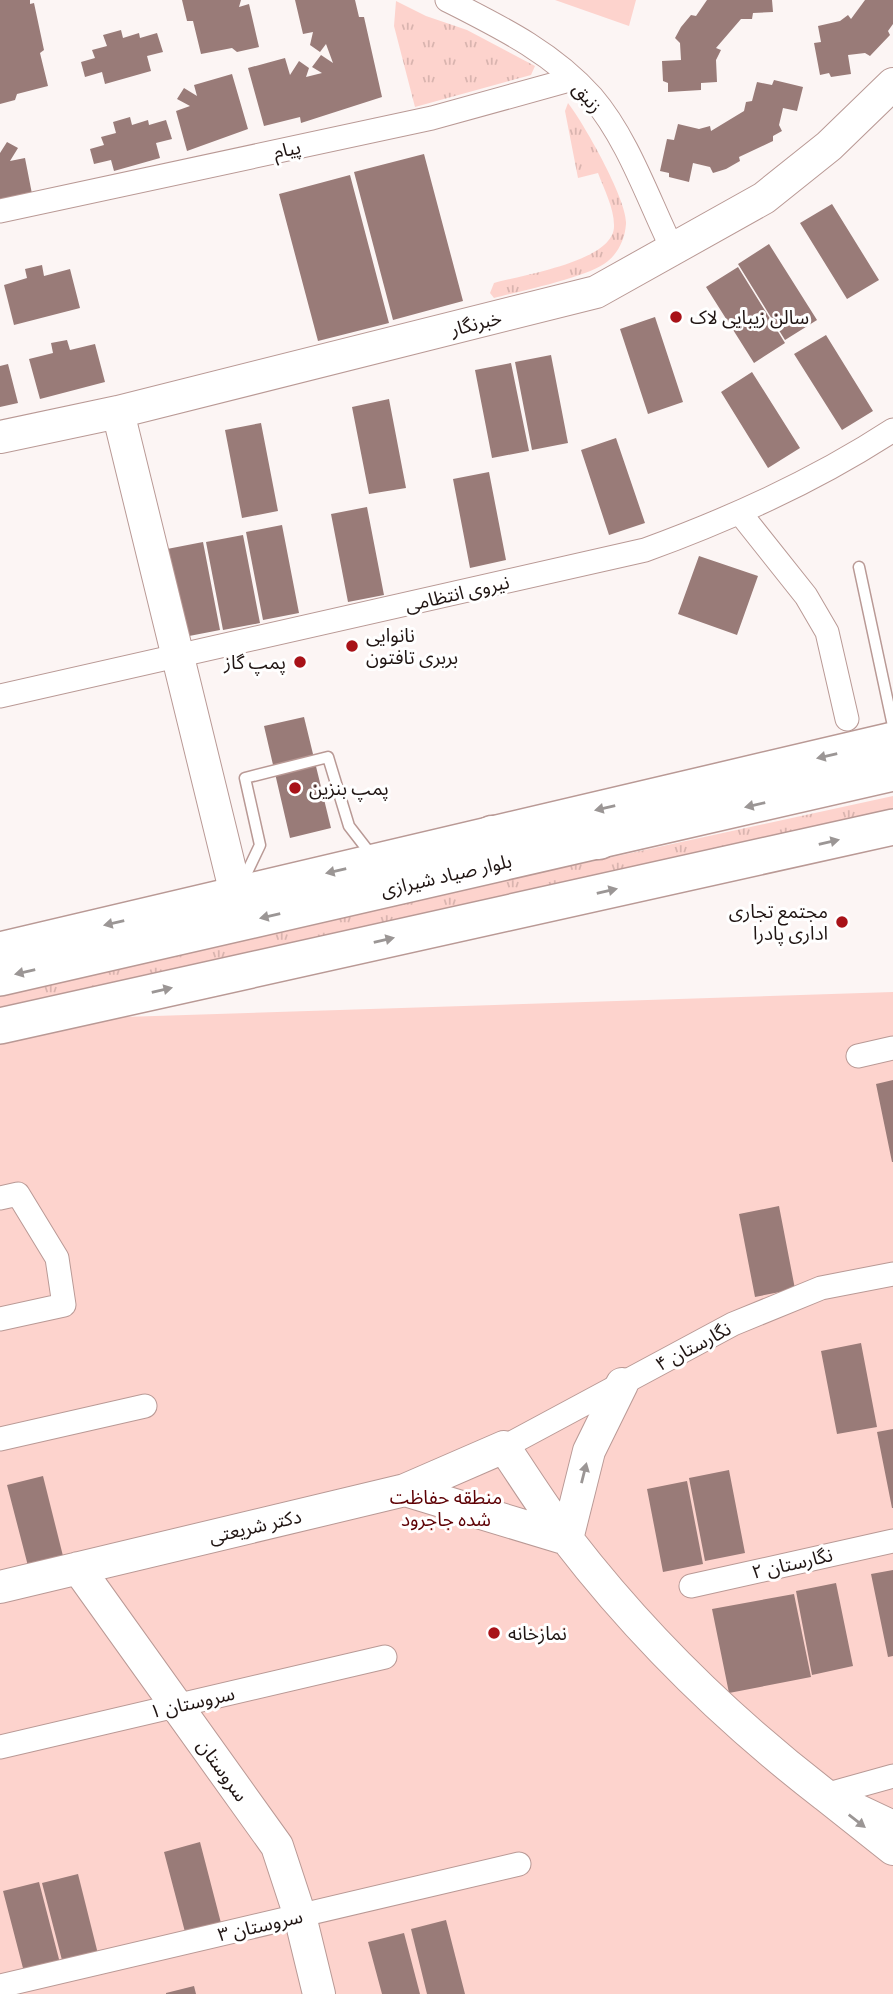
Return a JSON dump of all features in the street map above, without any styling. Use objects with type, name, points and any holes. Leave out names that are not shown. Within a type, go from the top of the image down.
[{"type":"highway","points":[[492,835],[599,840]]},
{"type":"main road","points":[[0,950],[893,740]]},
{"type":"main road","name":"بلوار صیاد شیرازی","points":[[0,978],[893,773]]},
{"type":"main road","points":[[0,1026],[893,827]]},
{"type":"street","name":"زنبق","points":[[447,0],[509,30],[556,63],[593,99],[622,145],[672,248]]},
{"type":"street","name":"پیام","points":[[0,211],[432,118],[573,79]]},
{"type":"street","name":"خبرنگار","points":[[0,437],[118,412],[596,292],[764,198],[829,146],[893,84]]},
{"type":"street","points":[[118,412],[236,894]]},
{"type":"street","name":"نیروی انتظامی","points":[[0,696],[645,550],[740,513],[841,463],[893,430]]},
{"type":"street","points":[[740,513],[807,596],[827,632],[847,719]]},
{"type":"street","points":[[858,1056],[893,1048]]},
{"type":"street","points":[[0,1198],[18,1194],[57,1258],[64,1306],[0,1319]]},
{"type":"street","name":"نگارستان ۴","points":[[504,1447],[733,1324],[808,1293],[893,1274]]},
{"type":"street","points":[[567,1539],[589,1451],[622,1384]]},
{"type":"street","points":[[0,1439],[145,1406]]},
{"type":"street","points":[[504,1447],[567,1539],[669,1658],[774,1756],[893,1849]]},
{"type":"street","name":"دکتر شریعتی","points":[[0,1587],[405,1490],[504,1447]]},
{"type":"street","points":[[405,1490],[567,1539]]},
{"type":"street","name":"نگارستان ۲","points":[[691,1586],[893,1541]]},
{"type":"street","name":"سروستان","points":[[78,1568],[277,1846],[300,1916],[319,1994]]},
{"type":"street","name":"سروستان ۱","points":[[0,1747],[385,1657]]},
{"type":"street","points":[[825,1795],[893,1776]]},
{"type":"street","points":[[825,1795],[893,1827]]},
{"type":"street","name":"سروستان ۳","points":[[0,1986],[519,1864]]},
{"type":"lane","points":[[859,567],[893,726]]},
{"type":"lane","points":[[236,894],[260,845],[245,778],[328,757],[349,826],[377,862]]},
{"type":"green space","points":[[555,0],[636,0],[629,26]]},
{"type":"green space","points":[[396,1],[426,16],[467,30],[535,66],[531,75],[415,107],[394,26]]},
{"type":"green space","points":[[568,103],[584,127],[620,198],[626,224],[623,239],[608,261],[586,273],[494,298],[490,293],[494,283],[545,271],[584,257],[611,238],[614,225],[612,212],[598,173],[578,178],[565,111]]},
{"type":"green space","points":[[893,796],[893,813],[0,1009],[0,990]]},
{"type":"green space","name":"منطقه حفاظت شده جاجرود","points":[[893,992],[893,1994],[0,1994],[0,1021]]},
{"type":"building","points":[[0,0],[30,0],[30,4],[34,3],[44,50],[40,53],[48,86],[17,94],[15,100],[0,104]]},
{"type":"building","points":[[182,0],[241,0],[239,7],[249,4],[259,47],[237,52],[232,48],[201,54],[193,21],[187,21]]},
{"type":"building","points":[[295,0],[355,0],[359,17],[364,17],[382,97],[301,123],[300,117],[264,126],[248,68],[285,58],[290,75],[299,61],[309,68],[306,77],[322,73],[312,67],[321,55],[333,63],[326,44],[320,52],[310,45],[313,32],[303,34]]},
{"type":"building","points":[[707,0],[772,0],[773,12],[753,13],[752,19],[741,19],[716,48],[721,50],[716,60],[717,82],[701,83],[701,90],[668,92],[668,83],[663,81],[662,61],[681,60],[680,43],[675,38],[691,15],[696,16]]},
{"type":"building","points":[[865,0],[893,0],[893,24],[888,31],[890,35],[870,56],[865,53],[848,55],[851,74],[831,77],[829,73],[820,75],[814,43],[821,42],[818,26],[840,21],[848,15],[851,19]]},
{"type":"building","points":[[121,30],[123,38],[139,33],[140,38],[157,33],[163,52],[147,56],[151,71],[105,84],[102,72],[85,77],[81,62],[95,58],[92,50],[107,46],[103,35]]},
{"type":"building","points":[[232,74],[248,129],[187,151],[176,111],[190,106],[177,99],[184,88],[197,96],[194,85]]},
{"type":"building","points":[[774,80],[803,87],[797,111],[783,108],[779,125],[782,131],[773,136],[773,141],[739,157],[740,161],[726,169],[713,173],[710,167],[693,163],[689,182],[669,177],[669,173],[660,171],[667,139],[674,140],[678,124],[699,129],[710,126],[711,131],[744,111],[746,102],[752,101],[757,82],[772,85]]},
{"type":"building","points":[[130,117],[132,125],[148,120],[149,125],[166,120],[172,139],[156,143],[160,158],[114,171],[111,160],[94,164],[90,149],[104,145],[101,137],[116,133],[113,122]]},
{"type":"building","points":[[7,142],[18,148],[10,161],[25,158],[33,199],[0,202],[0,153]]},
{"type":"building","points":[[424,154],[463,301],[393,320],[354,172]]},
{"type":"building","points":[[350,175],[389,323],[318,341],[279,194]]},
{"type":"building","points":[[832,204],[879,280],[847,299],[800,223]]},
{"type":"building","points":[[769,244],[817,320],[785,340],[738,264]]},
{"type":"building","points":[[42,265],[44,276],[70,269],[80,308],[14,325],[4,285],[27,278],[25,269]]},
{"type":"building","points":[[738,267],[785,343],[754,363],[706,287]]},
{"type":"building","points":[[655,317],[683,402],[648,414],[620,329]]},
{"type":"building","points":[[826,335],[873,411],[842,430],[794,354]]},
{"type":"building","points":[[67,340],[70,350],[95,344],[105,382],[40,399],[29,359],[53,353],[51,343]]},
{"type":"building","points":[[551,355],[568,443],[532,450],[515,362]]},
{"type":"building","points":[[511,363],[529,451],[492,458],[475,370]]},
{"type":"building","points":[[8,364],[18,403],[0,407],[0,366]]},
{"type":"building","points":[[752,372],[800,448],[768,468],[721,392]]},
{"type":"building","points":[[389,399],[406,488],[369,494],[352,407]]},
{"type":"building","points":[[261,423],[278,511],[242,518],[225,430]]},
{"type":"building","points":[[616,438],[645,523],[609,535],[581,450]]},
{"type":"building","points":[[489,472],[506,560],[470,568],[453,479]]},
{"type":"building","points":[[367,507],[384,595],[348,602],[331,514]]},
{"type":"building","points":[[282,525],[299,613],[263,620],[246,532]]},
{"type":"building","points":[[243,535],[260,623],[223,630],[206,542]]},
{"type":"building","points":[[203,542],[220,630],[184,637],[167,549]]},
{"type":"building","points":[[699,556],[758,576],[737,635],[678,614]]},
{"type":"building","points":[[304,717],[331,828],[290,838],[264,726]]},
{"type":"building","points":[[893,1080],[893,1162],[892,1162],[876,1084]]},
{"type":"building","points":[[779,1206],[795,1289],[755,1297],[739,1214]]},
{"type":"building","points":[[861,1343],[877,1427],[837,1434],[821,1351]]},
{"type":"building","points":[[893,1429],[893,1508],[892,1508],[877,1432]]},
{"type":"building","points":[[729,1470],[745,1553],[705,1561],[689,1478]]},
{"type":"building","points":[[43,1476],[63,1556],[28,1566],[7,1485]]},
{"type":"building","points":[[687,1481],[703,1564],[663,1572],[647,1489]]},
{"type":"building","points":[[893,1570],[893,1656],[888,1657],[871,1574]]},
{"type":"building","points":[[836,1583],[853,1666],[812,1675],[796,1591]]},
{"type":"building","points":[[794,1594],[811,1677],[729,1693],[712,1609]]},
{"type":"building","points":[[200,1842],[221,1923],[185,1932],[164,1852]]},
{"type":"building","points":[[78,1874],[98,1954],[63,1964],[42,1883]]},
{"type":"building","points":[[39,1882],[60,1963],[24,1972],[3,1891]]},
{"type":"building","points":[[446,1920],[465,1994],[427,1994],[411,1929]]},
{"type":"building","points":[[404,1933],[420,1994],[382,1994],[368,1942]]},
{"type":"building","points":[[194,1986],[196,1994],[166,1994],[166,1993]]},
{"type":"place","name":"سالن زیبایی لاک","points":[[676,317]]},
{"type":"place","name":"نانوایی بربری تافتون","points":[[352,646]]},
{"type":"place","name":"پمپ گاز","points":[[300,662]]},
{"type":"place","name":"پمپ بنزین","points":[[295,788]]},
{"type":"place","name":"مجتمع تجاری اداری پادرا","points":[[842,922]]},
{"type":"place","name":"نمازخانه","points":[[494,1633]]}]
